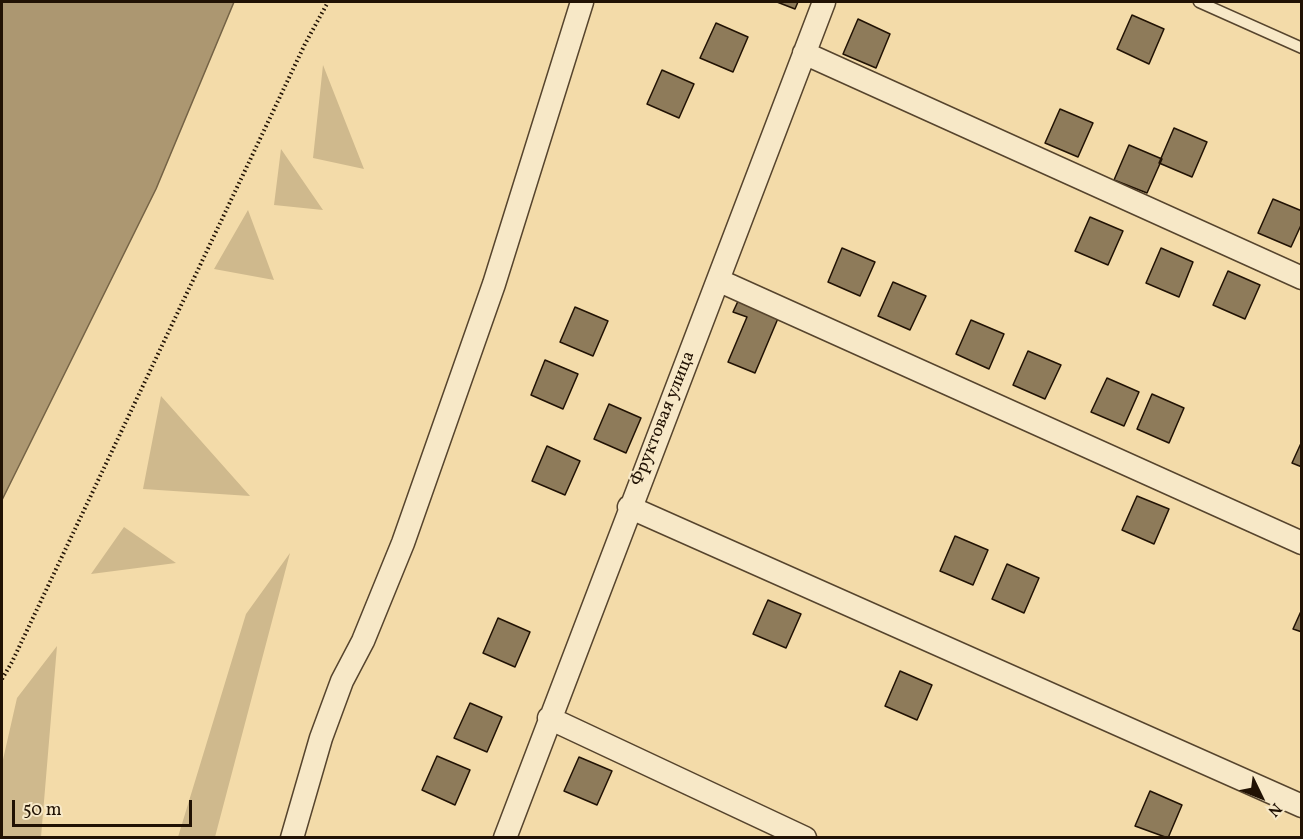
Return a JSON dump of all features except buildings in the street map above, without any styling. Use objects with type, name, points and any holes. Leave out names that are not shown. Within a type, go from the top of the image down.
[{"type":"street","points":[[292,837],[321,738],[342,681],[363,641],[403,543],[494,284],[582,2]]},
{"type":"street","name":"Фруктовая улица","points":[[505,837],[629,507],[720,281],[824,2]]},
{"type":"street","points":[[804,53],[1302,278]]},
{"type":"street","points":[[720,281],[1302,543]]},
{"type":"street","points":[[629,507],[1302,807]]},
{"type":"street","points":[[549,718],[805,837]]},
{"type":"lane","points":[[1199,2],[1302,48]]},
{"type":"path","points":[[2,679],[305,44],[328,2]]},
{"type":"shaded area","points":[[2,2],[234,2],[156,189],[2,500]]},
{"type":"shaded area","points":[[323,65],[364,169],[313,158]]},
{"type":"shaded area","points":[[281,149],[323,210],[274,205]]},
{"type":"shaded area","points":[[248,210],[274,280],[214,269]]},
{"type":"shaded area","points":[[161,396],[250,496],[143,489]]},
{"type":"shaded area","points":[[124,527],[176,563],[91,574]]},
{"type":"shaded area","points":[[290,553],[215,837],[178,837],[246,614]]},
{"type":"shaded area","points":[[57,646],[41,837],[2,837],[2,764],[17,698]]}]
